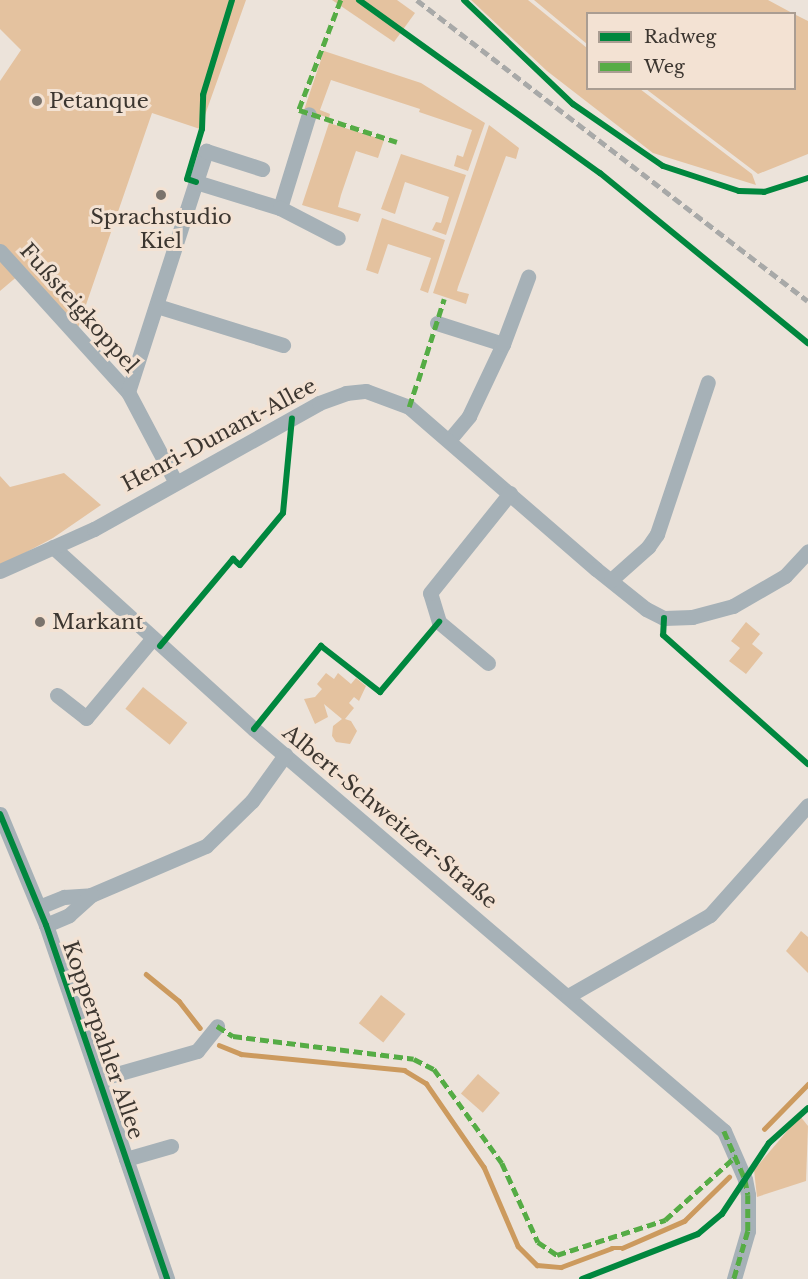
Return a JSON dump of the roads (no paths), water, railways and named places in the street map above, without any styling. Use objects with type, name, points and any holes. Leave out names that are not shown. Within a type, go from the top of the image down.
[{"type":"street","points":[[280,208],[309,114]]},
{"type":"street","points":[[128,392],[206,151],[262,170]]},
{"type":"street","points":[[196,182],[280,208],[338,238]]},
{"type":"street","name":"Fußsteigkoppel","points":[[0,251],[128,392],[175,481]]},
{"type":"street","points":[[450,439],[469,416],[503,344],[528,277]]},
{"type":"street","points":[[157,306],[283,345]]},
{"type":"street","points":[[437,323],[503,344]]},
{"type":"street","points":[[611,580],[648,547],[657,534],[708,382]]},
{"type":"street","name":"Henri-Dunant-Allee","points":[[0,571],[94,529],[175,481],[319,403],[346,393],[366,391],[390,398],[409,407],[450,439],[646,609],[664,618],[682,618],[712,613],[759,594],[785,576],[808,551]]},
{"type":"street","points":[[488,663],[439,622],[430,593],[510,493]]},
{"type":"street","name":"Albert-Schweitzer-Straße","points":[[53,547],[285,755],[724,1131],[745,1179],[748,1195],[748,1231],[734,1279]]},
{"type":"street","points":[[57,695],[86,718],[153,639]]},
{"type":"street","points":[[39,907],[64,897],[91,895],[206,846],[252,801],[285,755]]},
{"type":"street","points":[[567,996],[710,915],[808,805]]},
{"type":"street","name":"Kopperpahler Allee","points":[[0,814],[46,925],[166,1279]]},
{"type":"street","points":[[46,925],[69,915],[91,895]]},
{"type":"street","points":[[99,1079],[198,1051],[218,1026]]},
{"type":"street","points":[[126,1159],[171,1146]]},
{"type":"waterway","points":[[146,974],[179,1001],[200,1028]]},
{"type":"waterway","points":[[219,1045],[241,1054],[404,1070],[426,1083],[484,1167],[518,1246],[537,1265],[561,1267],[612,1248],[622,1248],[684,1221],[729,1177]]},
{"type":"waterway","points":[[764,1129],[808,1084]]},
{"type":"railway","points":[[417,0],[808,301]]},
{"type":"place","name":"Petanque","points":[[37,101]]},
{"type":"place","name":"Sprachstudio Kiel","points":[[161,195]]},
{"type":"place","name":"Markant","points":[[40,622]]}]
